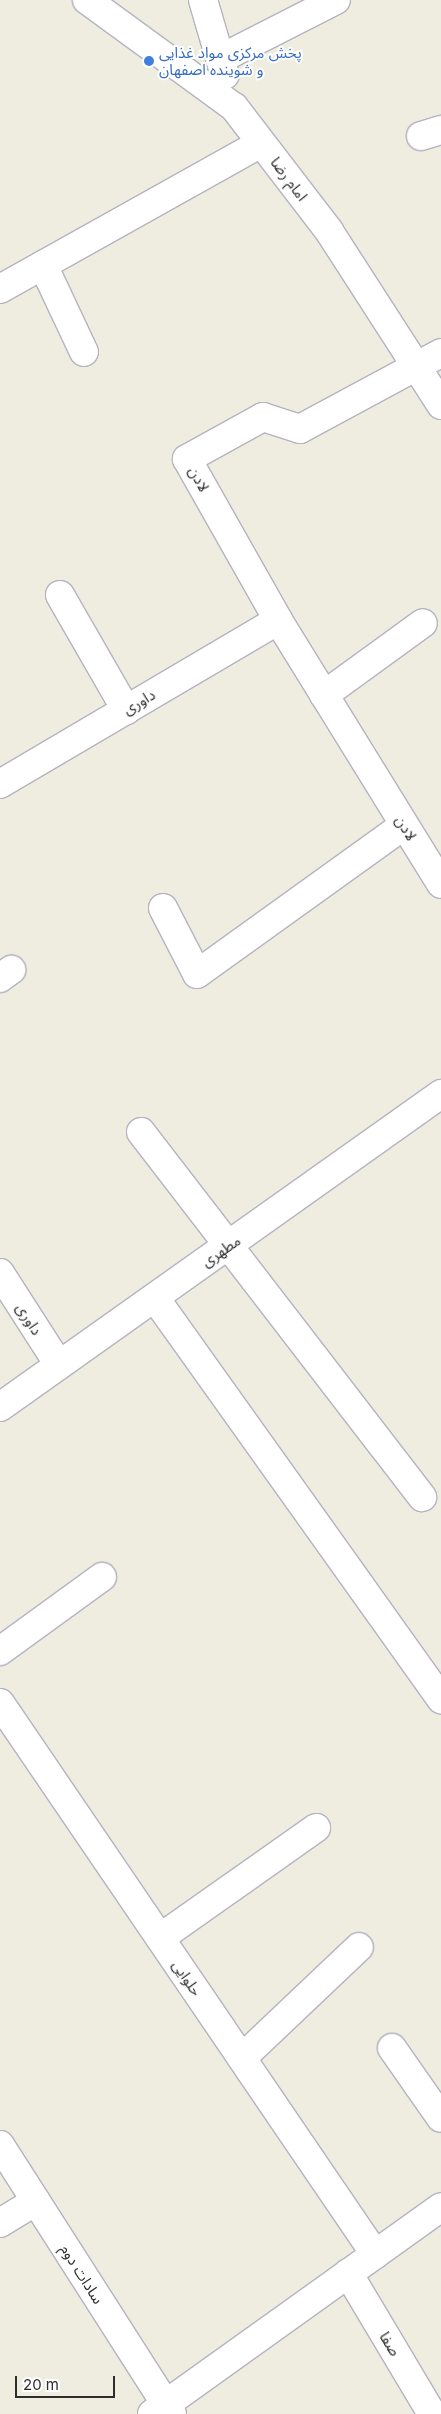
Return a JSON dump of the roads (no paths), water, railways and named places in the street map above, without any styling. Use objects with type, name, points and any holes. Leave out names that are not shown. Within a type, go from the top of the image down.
[{"type":"street","name":"امام رضا","points":[[87,0],[234,107],[329,231],[441,405]]},
{"type":"street","points":[[203,0],[234,107]]},
{"type":"street","points":[[220,59],[336,0]]},
{"type":"street","points":[[0,289],[261,143]]},
{"type":"street","points":[[43,265],[84,352]]},
{"type":"street","points":[[416,368],[441,353]]},
{"type":"street","name":"لادن","points":[[416,368],[300,430],[263,416],[187,459],[278,620],[441,884]]},
{"type":"street","points":[[60,595],[126,710]]},
{"type":"street","name":"داوری","points":[[2,779],[126,710],[278,620]]},
{"type":"street","points":[[324,695],[423,623]]},
{"type":"street","points":[[162,908],[197,974],[404,825]]},
{"type":"street","name":"مطهری","points":[[0,1407],[441,1094]]},
{"type":"street","points":[[141,1132],[226,1247],[422,1497]]},
{"type":"street","name":"داوری","points":[[0,1273],[59,1365]]},
{"type":"street","points":[[154,1298],[441,1699]]},
{"type":"street","points":[[0,1651],[102,1577]]},
{"type":"street","name":"حلوایی","points":[[0,1703],[375,2254]]},
{"type":"street","points":[[160,1938],[316,1828]]},
{"type":"street","points":[[242,2058],[359,1947]]},
{"type":"street","points":[[392,2048],[441,2118]]},
{"type":"street","name":"سادات دوم","points":[[0,2145],[163,2411]]},
{"type":"street","points":[[0,2223],[36,2201]]},
{"type":"street","points":[[163,2411],[348,2273],[441,2207]]},
{"type":"street","name":"صفا","points":[[348,2273],[432,2414]]},
{"type":"place","name":"پخش مرکزی مواد غذایی و شوینده اصفهان","points":[[149,61]]}]
